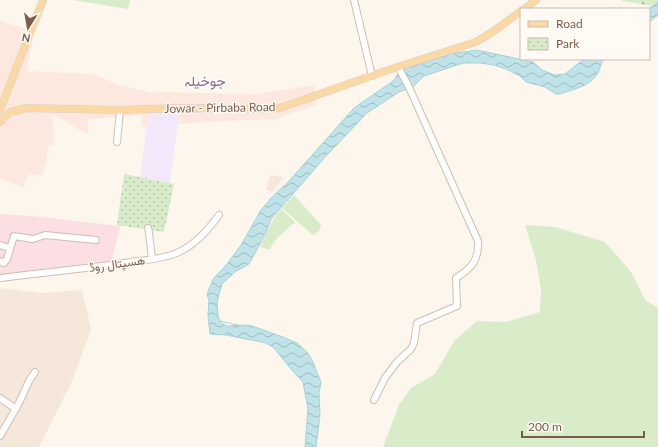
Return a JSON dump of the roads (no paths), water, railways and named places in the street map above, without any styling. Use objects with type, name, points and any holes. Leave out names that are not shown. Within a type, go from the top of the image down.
[{"type":"main road","points":[[0,110],[43,0]]},
{"type":"main road","points":[[525,8],[536,0]]},
{"type":"main road","name":"Jowar - Pirbaba Road","points":[[17,109],[120,110],[180,108],[280,108],[476,42],[494,32],[520,12]]},
{"type":"main road","points":[[4,99],[9,105],[17,109]]},
{"type":"main road","points":[[0,122],[10,112],[17,109]]},
{"type":"street","points":[[354,0],[372,76]]},
{"type":"street","points":[[374,400],[385,378],[397,362],[411,349],[414,343],[417,323],[457,306],[456,278],[467,272],[477,258],[479,251],[478,241],[412,97],[408,85],[398,67]]},
{"type":"street","points":[[117,142],[120,110]]},
{"type":"street","name":"ھسپتال روڈ","points":[[0,278],[98,267],[164,257],[179,252],[191,245],[205,234],[219,215]]},
{"type":"street","points":[[148,228],[152,259]]},
{"type":"street","points":[[0,261],[6,262],[14,236],[33,239],[45,235],[96,240]]},
{"type":"street","points":[[0,245],[10,248]]},
{"type":"street","points":[[0,436],[35,372]]},
{"type":"street","points":[[0,398],[16,409]]},
{"type":"water","points":[[658,3],[658,15],[650,21],[650,8]]},
{"type":"water","points":[[477,50],[533,62],[542,70],[555,75],[565,74],[583,60],[603,60],[595,78],[581,87],[560,94],[556,94],[545,87],[526,82],[520,76],[506,69],[481,63],[463,63],[424,76],[413,87],[399,92],[367,113],[327,155],[271,219],[266,233],[249,264],[235,272],[222,284],[217,302],[218,316],[221,323],[227,326],[247,325],[255,327],[297,343],[308,353],[321,382],[319,393],[320,415],[316,447],[305,447],[308,409],[303,382],[274,348],[266,343],[226,335],[210,334],[208,315],[209,300],[207,295],[209,289],[214,278],[241,245],[261,210],[354,108],[393,81],[404,69],[455,53]]},
{"type":"waterway","points":[[220,321],[242,326]]},
{"type":"district","name":"جوخیلہ","points":[[205,81]]}]
